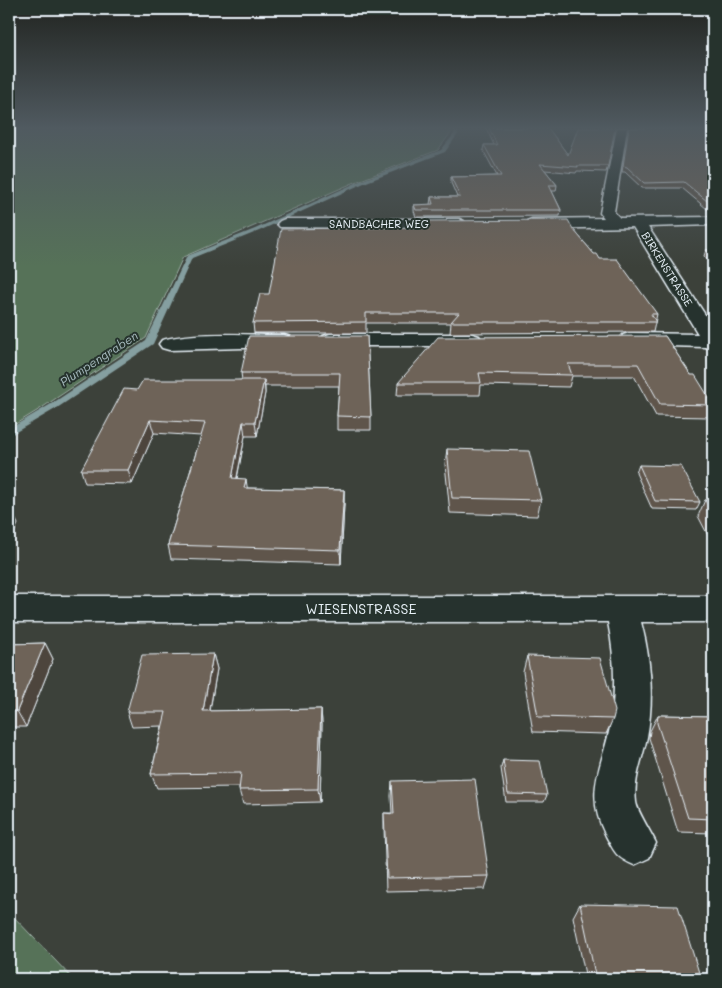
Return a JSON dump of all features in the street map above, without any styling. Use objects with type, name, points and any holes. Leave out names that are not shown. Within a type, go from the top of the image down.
[{"type":"street","points":[[614,174],[607,213],[616,222]]},
{"type":"street","name":"BIRKENSTRASSE","points":[[637,221],[713,342]]},
{"type":"street","points":[[520,224],[713,221]]},
{"type":"street","name":"SANDBACHER WEG","points":[[286,224],[472,224]]},
{"type":"street","points":[[607,339],[713,342]]},
{"type":"street","points":[[169,344],[194,342],[490,340]]},
{"type":"street","name":"WIESENSTRASSE","points":[[9,609],[713,609]]},
{"type":"street","points":[[621,609],[629,636],[634,678],[628,732],[615,784],[617,812],[634,843]]},
{"type":"green space","points":[[9,174],[376,174],[183,257],[146,338],[9,428]]},
{"type":"green space","points":[[9,912],[12,915],[73,979],[9,979]]},
{"type":"building","points":[[500,174],[548,174],[557,185],[549,185],[561,210],[416,210],[414,205],[433,204],[431,197],[460,197],[451,177],[501,176]]},
{"type":"building","points":[[635,174],[713,174],[713,206],[684,182],[644,183]]},
{"type":"building","points":[[568,220],[573,229],[600,259],[617,259],[657,314],[651,314],[656,322],[451,322],[459,313],[366,313],[366,322],[253,323],[260,294],[269,294],[281,229],[424,227],[422,221]]},
{"type":"building","points":[[706,250],[713,250],[713,257]]},
{"type":"building","points":[[249,336],[367,336],[371,417],[337,416],[340,373],[241,373]]},
{"type":"building","points":[[665,336],[691,375],[695,375],[713,405],[660,404],[638,364],[568,364],[572,375],[479,373],[481,383],[398,383],[438,337]]},
{"type":"building","points":[[143,380],[264,380],[255,422],[243,422],[232,478],[246,479],[244,488],[344,490],[340,550],[168,545],[205,423],[150,420],[128,470],[81,470],[124,389],[137,390]]},
{"type":"building","points":[[447,449],[529,451],[541,500],[452,498]]},
{"type":"building","points":[[639,465],[681,466],[700,502],[655,501]]},
{"type":"building","points":[[705,500],[713,500],[713,515]]},
{"type":"building","points":[[9,516],[14,516],[9,528]]},
{"type":"building","points":[[45,643],[17,711],[9,711],[9,644]]},
{"type":"building","points":[[213,654],[203,711],[321,709],[318,789],[239,790],[241,773],[151,774],[166,712],[127,712],[142,655]]},
{"type":"building","points":[[527,656],[600,658],[615,711],[613,719],[538,717]]},
{"type":"building","points":[[658,715],[713,716],[713,819],[688,818],[657,723]]},
{"type":"building","points":[[503,760],[540,761],[547,795],[508,794]]},
{"type":"building","points":[[475,779],[489,876],[387,878],[384,813],[394,814],[392,781]]},
{"type":"building","points":[[580,904],[678,906],[701,979],[596,979]]},
{"type":"waterway","name":"Plumpengraben","points":[[9,433],[54,406],[150,342],[189,257],[257,230],[383,174]]}]
